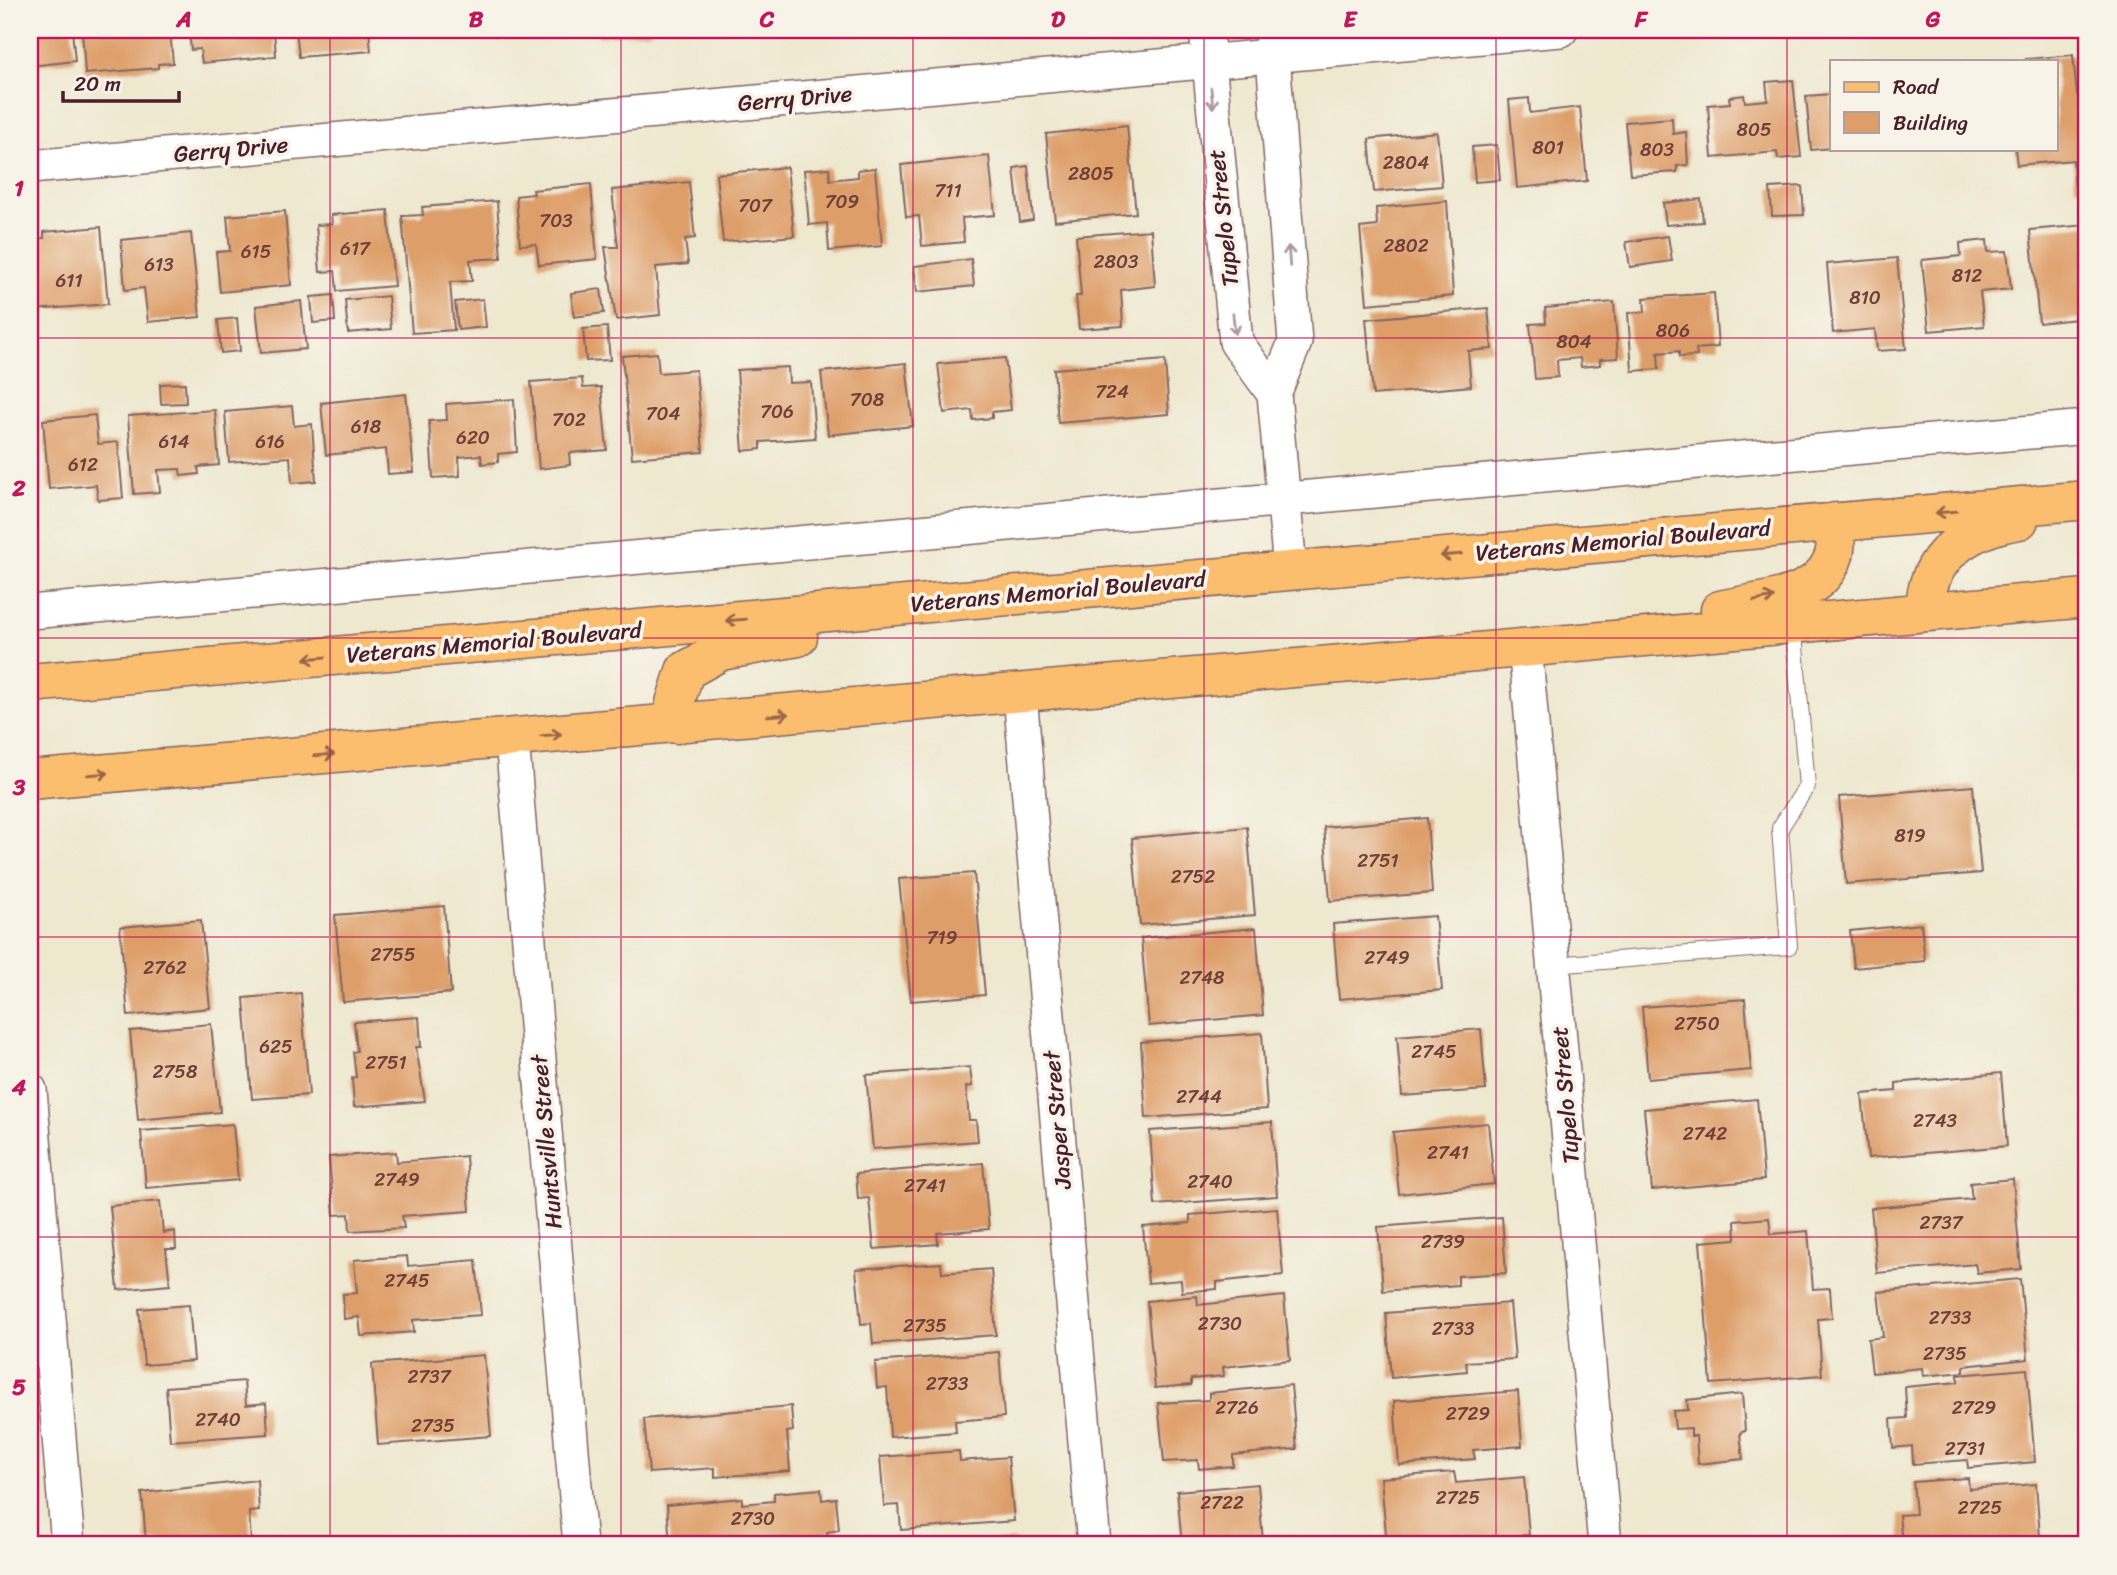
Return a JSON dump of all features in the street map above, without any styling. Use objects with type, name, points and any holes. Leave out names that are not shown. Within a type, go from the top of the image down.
[{"type":"main road","name":"Veterans Memorial Boulevard","points":[[30,683],[2087,500]]},
{"type":"main road","points":[[1925,612],[1925,602],[1941,558],[1954,543],[2010,522],[2087,510]]},
{"type":"main road","points":[[1603,639],[1802,592],[1823,576],[1834,555],[1835,522]]},
{"type":"main road","points":[[677,724],[675,704],[685,671],[721,651],[1041,593]]},
{"type":"main road","points":[[30,780],[2087,598]]},
{"type":"street","name":"Gerry Drive","points":[[30,167],[1207,45],[1561,30]]},
{"type":"street","name":"Tupelo Street","points":[[1272,42],[1295,342],[1273,394],[1290,569]]},
{"type":"street","name":"Tupelo Street","points":[[1207,45],[1236,342],[1273,394]]},
{"type":"street","points":[[30,612],[2087,427]]},
{"type":"street","name":"Tupelo Street","points":[[1525,646],[1605,1545]]},
{"type":"street","name":"Jasper Street","points":[[1020,694],[1094,1545]]},
{"type":"street","name":"Huntsville Street","points":[[512,739],[579,1545]]},
{"type":"street","points":[[30,1090],[68,1545]]},
{"type":"lane","points":[[1554,965],[1790,946],[1780,828],[1807,786],[1793,623]]},
{"type":"building","points":[[30,30],[72,30],[75,61],[30,66]]},
{"type":"building","points":[[82,30],[170,30],[173,63],[158,64],[158,68],[85,74]]},
{"type":"building","points":[[189,30],[274,30],[276,56],[202,63],[200,49],[191,50]]},
{"type":"building","points":[[296,30],[369,30],[371,51],[299,57]]},
{"type":"building","points":[[495,30],[551,30],[551,32],[496,36]]},
{"type":"building","points":[[598,30],[651,30],[651,32],[598,37]]},
{"type":"building","points":[[2073,55],[2077,95],[2087,95],[2087,187],[2075,188],[2073,160],[2017,165],[2015,150],[2058,150],[2058,60],[2026,59]]},
{"type":"building","points":[[1793,80],[1801,157],[1778,159],[1777,152],[1712,158],[1708,105],[1730,103],[1729,97],[1744,95],[1745,102],[1768,100],[1766,82]]},
{"type":"building","points":[[1830,94],[1830,148],[1811,150],[1806,96]]},
{"type":"building","points":[[1529,98],[1530,113],[1580,107],[1587,181],[1517,188],[1509,100]]},
{"type":"building","points":[[1672,118],[1673,134],[1686,132],[1688,165],[1677,166],[1677,172],[1630,175],[1625,122]]},
{"type":"building","points":[[1127,125],[1136,213],[1055,221],[1046,134]]},
{"type":"building","points":[[1437,132],[1442,186],[1374,192],[1369,139]]},
{"type":"building","points":[[1497,145],[1500,180],[1475,182],[1472,147]]},
{"type":"building","points":[[989,156],[995,215],[962,218],[964,242],[922,246],[919,216],[906,217],[901,165]]},
{"type":"building","points":[[1028,166],[1033,220],[1020,222],[1014,168]]},
{"type":"building","points":[[787,167],[794,236],[723,242],[716,174]]},
{"type":"building","points":[[829,168],[830,180],[858,177],[858,170],[875,168],[882,246],[829,251],[827,223],[809,225],[804,170]]},
{"type":"building","points":[[689,182],[695,238],[685,239],[688,264],[656,267],[660,315],[616,320],[605,247],[618,247],[612,190]]},
{"type":"building","points":[[591,184],[597,259],[539,265],[536,244],[520,245],[516,196],[534,194],[533,190]]},
{"type":"building","points":[[1802,186],[1804,215],[1772,216],[1770,188]]},
{"type":"building","points":[[1701,199],[1703,222],[1666,225],[1663,203]]},
{"type":"building","points":[[497,201],[501,258],[470,260],[472,281],[450,282],[454,330],[412,333],[402,216],[423,215],[422,207]]},
{"type":"building","points":[[1447,201],[1453,296],[1367,304],[1360,228],[1377,226],[1376,208]]},
{"type":"building","points":[[388,210],[394,286],[337,291],[335,271],[320,272],[316,225],[332,224],[331,215]]},
{"type":"building","points":[[285,211],[291,285],[220,292],[216,252],[230,251],[227,216]]},
{"type":"building","points":[[2087,225],[2087,318],[2039,323],[2030,230]]},
{"type":"building","points":[[101,227],[108,304],[34,310],[30,239],[44,238],[44,232]]},
{"type":"building","points":[[1151,230],[1155,286],[1121,290],[1123,326],[1079,329],[1076,296],[1081,296],[1076,236]]},
{"type":"building","points":[[191,233],[200,317],[148,322],[144,288],[125,290],[121,240]]},
{"type":"building","points":[[1668,236],[1672,261],[1630,267],[1626,242]]},
{"type":"building","points":[[1987,240],[1988,252],[2007,251],[2011,289],[1980,292],[1984,326],[1929,331],[1922,260],[1961,256],[1960,243]]},
{"type":"building","points":[[1897,258],[1906,349],[1877,351],[1875,329],[1833,333],[1827,264]]},
{"type":"building","points":[[971,259],[974,286],[917,292],[914,266]]},
{"type":"building","points":[[601,289],[604,313],[574,317],[571,293]]},
{"type":"building","points":[[1714,293],[1718,347],[1696,349],[1697,356],[1679,357],[1679,351],[1658,353],[1659,369],[1632,371],[1628,313],[1645,312],[1644,298]]},
{"type":"building","points":[[333,295],[335,321],[313,323],[311,297]]},
{"type":"building","points":[[388,296],[391,329],[348,333],[345,300]]},
{"type":"building","points":[[483,299],[486,327],[458,330],[455,302]]},
{"type":"building","points":[[301,301],[306,349],[261,353],[256,306]]},
{"type":"building","points":[[1614,302],[1618,358],[1600,359],[1600,365],[1581,367],[1580,358],[1557,360],[1558,377],[1535,379],[1530,324],[1546,323],[1545,308]]},
{"type":"building","points":[[1488,308],[1492,349],[1468,351],[1471,386],[1373,395],[1366,319]]},
{"type":"building","points":[[237,318],[240,351],[221,353],[218,320]]},
{"type":"building","points":[[607,327],[610,360],[586,361],[583,329]]},
{"type":"building","points":[[657,353],[659,373],[696,370],[703,452],[632,458],[622,356]]},
{"type":"building","points":[[1005,358],[1011,410],[992,412],[992,418],[973,420],[972,410],[944,413],[938,364]]},
{"type":"building","points":[[1165,360],[1169,414],[1058,423],[1054,369]]},
{"type":"building","points":[[906,363],[913,426],[828,435],[821,372]]},
{"type":"building","points":[[788,367],[789,383],[811,382],[815,438],[761,442],[761,449],[743,451],[737,370]]},
{"type":"building","points":[[582,378],[583,388],[601,387],[607,450],[569,453],[570,465],[539,469],[531,382]]},
{"type":"building","points":[[185,383],[186,403],[161,404],[160,384]]},
{"type":"building","points":[[406,394],[414,472],[388,474],[386,449],[326,455],[321,403]]},
{"type":"building","points":[[514,399],[517,452],[498,454],[498,462],[482,464],[481,455],[459,457],[460,476],[433,478],[429,421],[447,420],[446,404]]},
{"type":"building","points":[[292,406],[294,426],[312,424],[316,481],[292,483],[290,457],[229,462],[225,412]]},
{"type":"building","points":[[215,410],[219,465],[198,467],[199,474],[181,476],[180,469],[158,470],[160,492],[134,494],[128,416]]},
{"type":"building","points":[[95,415],[98,444],[118,442],[123,498],[98,500],[96,485],[49,489],[43,420]]},
{"type":"building","points":[[1973,786],[1981,873],[1846,884],[1839,797]]},
{"type":"building","points":[[1427,818],[1432,893],[1330,901],[1324,827]]},
{"type":"building","points":[[1247,827],[1255,915],[1140,925],[1132,838]]},
{"type":"building","points":[[974,873],[985,995],[911,1001],[899,879]]},
{"type":"building","points":[[444,906],[451,993],[343,1002],[335,915]]},
{"type":"building","points":[[1435,916],[1442,990],[1339,999],[1333,924]]},
{"type":"building","points":[[201,920],[210,1008],[128,1016],[120,927]]},
{"type":"building","points":[[1921,924],[1925,961],[1854,968],[1850,931]]},
{"type":"building","points":[[1256,928],[1263,1015],[1149,1026],[1141,938]]},
{"type":"building","points":[[301,993],[309,1095],[252,1099],[244,998]]},
{"type":"building","points":[[1745,999],[1751,1070],[1648,1079],[1642,1007]]},
{"type":"building","points":[[419,1017],[421,1047],[416,1047],[425,1101],[354,1107],[352,1078],[356,1077],[353,1052],[357,1051],[354,1022]]},
{"type":"building","points":[[211,1024],[220,1112],[138,1120],[130,1031]]},
{"type":"building","points":[[1481,1029],[1486,1090],[1402,1096],[1397,1036]]},
{"type":"building","points":[[1262,1033],[1267,1109],[1146,1118],[1141,1042]]},
{"type":"building","points":[[970,1067],[972,1086],[966,1087],[969,1120],[976,1120],[978,1141],[873,1149],[866,1075]]},
{"type":"building","points":[[2001,1073],[2007,1146],[1868,1158],[1862,1094],[1896,1091],[1896,1083]]},
{"type":"building","points":[[1757,1099],[1764,1180],[1652,1190],[1644,1109]]},
{"type":"building","points":[[1272,1122],[1277,1196],[1155,1205],[1150,1131]]},
{"type":"building","points":[[1488,1123],[1494,1184],[1399,1194],[1393,1132]]},
{"type":"building","points":[[233,1124],[238,1180],[146,1188],[141,1131]]},
{"type":"building","points":[[396,1152],[397,1162],[466,1156],[470,1211],[402,1216],[404,1228],[350,1231],[349,1214],[334,1215],[329,1157]]},
{"type":"building","points":[[983,1163],[989,1229],[937,1233],[938,1244],[874,1249],[869,1198],[858,1199],[856,1174]]},
{"type":"building","points":[[2013,1179],[2021,1269],[1977,1273],[1975,1264],[1877,1273],[1871,1208],[1972,1199],[1970,1183]]},
{"type":"building","points":[[160,1201],[163,1233],[175,1231],[176,1249],[166,1249],[170,1285],[118,1290],[110,1206]]},
{"type":"building","points":[[1277,1208],[1283,1275],[1217,1282],[1217,1289],[1182,1292],[1181,1280],[1148,1283],[1143,1227],[1190,1223],[1190,1215]]},
{"type":"building","points":[[1502,1217],[1506,1273],[1458,1276],[1458,1285],[1383,1291],[1378,1227]]},
{"type":"building","points":[[1769,1218],[1771,1234],[1808,1231],[1813,1289],[1830,1288],[1832,1318],[1818,1319],[1822,1375],[1711,1384],[1700,1242],[1736,1239],[1735,1221]]},
{"type":"building","points":[[407,1256],[408,1266],[476,1260],[481,1315],[413,1320],[414,1332],[361,1336],[359,1317],[344,1319],[343,1294],[357,1293],[354,1260]]},
{"type":"building","points":[[941,1263],[942,1273],[991,1269],[996,1335],[873,1344],[871,1323],[861,1324],[856,1269]]},
{"type":"building","points":[[2020,1279],[2028,1359],[1964,1366],[1964,1372],[1923,1376],[1922,1368],[1872,1373],[1868,1339],[1883,1337],[1878,1292]]},
{"type":"building","points":[[1197,1296],[1198,1305],[1284,1296],[1290,1360],[1223,1367],[1224,1376],[1191,1379],[1191,1385],[1155,1388],[1147,1301]]},
{"type":"building","points":[[1510,1303],[1515,1359],[1466,1362],[1467,1371],[1391,1378],[1386,1313]]},
{"type":"building","points":[[189,1305],[194,1361],[144,1365],[139,1309]]},
{"type":"building","points":[[999,1352],[1004,1417],[955,1421],[956,1432],[890,1437],[887,1387],[877,1388],[875,1362]]},
{"type":"building","points":[[484,1355],[491,1436],[378,1445],[372,1364]]},
{"type":"building","points":[[2027,1369],[2035,1462],[1968,1468],[1967,1460],[1913,1464],[1912,1446],[1893,1448],[1891,1419],[1907,1418],[1905,1387],[1958,1382],[1958,1375]]},
{"type":"building","points":[[244,1381],[246,1405],[266,1403],[268,1434],[170,1441],[166,1387]]},
{"type":"building","points":[[1291,1385],[1297,1449],[1233,1455],[1233,1466],[1199,1469],[1198,1460],[1164,1462],[1158,1403],[1209,1400],[1209,1393]]},
{"type":"building","points":[[1518,1391],[1522,1446],[1473,1450],[1475,1459],[1399,1465],[1394,1401]]},
{"type":"building","points":[[1742,1394],[1745,1431],[1740,1433],[1743,1459],[1698,1464],[1696,1436],[1691,1436],[1691,1428],[1675,1429],[1673,1411],[1688,1410],[1687,1400]]},
{"type":"building","points":[[791,1406],[793,1431],[787,1432],[790,1471],[715,1477],[715,1468],[649,1473],[644,1419]]},
{"type":"building","points":[[959,1451],[960,1461],[1008,1457],[1014,1521],[901,1530],[899,1505],[884,1506],[880,1457]]},
{"type":"building","points":[[1454,1472],[1456,1483],[1524,1477],[1529,1535],[1387,1545],[1381,1478]]},
{"type":"building","points":[[1968,1478],[1969,1489],[2036,1484],[2040,1537],[1974,1542],[1974,1545],[1902,1543],[1899,1515],[1916,1514],[1913,1482]]},
{"type":"building","points":[[257,1480],[259,1511],[249,1512],[251,1542],[193,1545],[193,1538],[146,1542],[142,1493]]},
{"type":"building","points":[[1258,1484],[1263,1541],[1182,1545],[1177,1491]]},
{"type":"building","points":[[821,1489],[822,1500],[836,1498],[839,1530],[827,1532],[828,1545],[670,1545],[667,1505],[742,1498],[742,1504],[774,1501],[774,1493]]},
{"type":"building","points":[[1016,1540],[1016,1545],[978,1543]]}]
